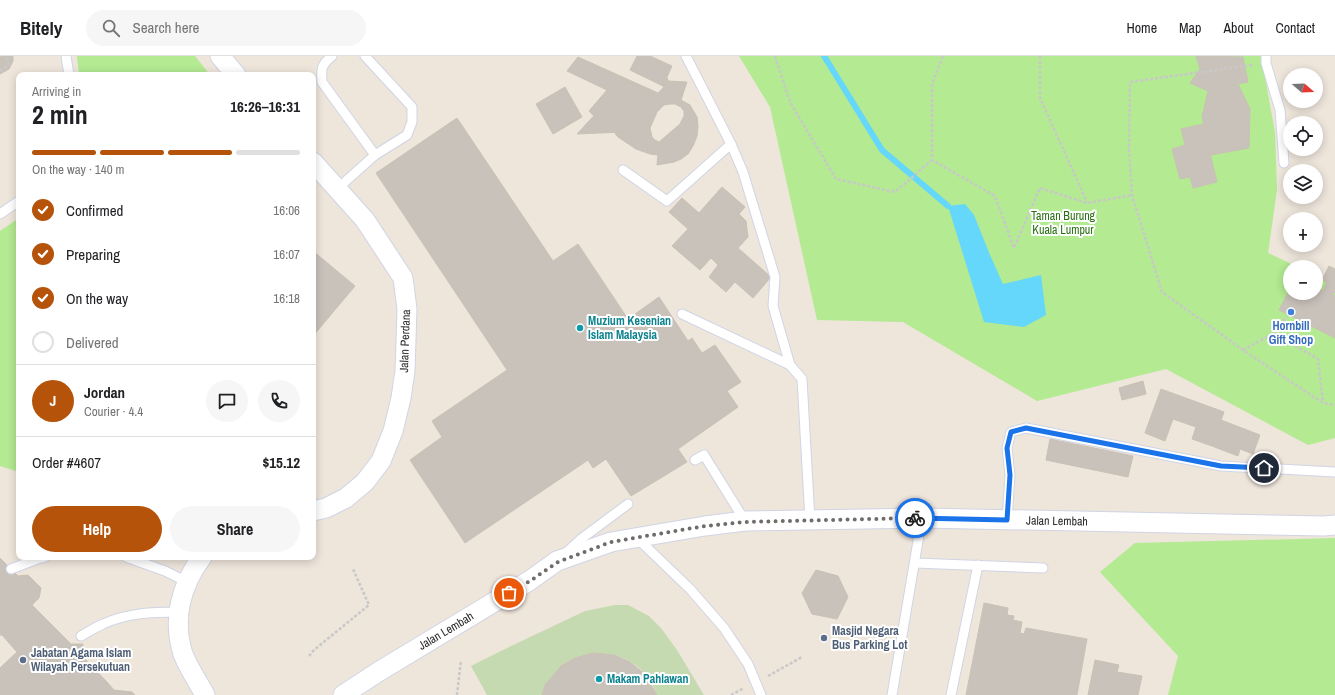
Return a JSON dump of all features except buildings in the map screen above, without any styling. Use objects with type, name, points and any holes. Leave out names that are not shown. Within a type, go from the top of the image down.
[{"type":"street","points":[[220,56],[233,72]]},
{"type":"street","name":"Jalan Perdana","points":[[316,165],[365,220],[403,278],[407,309],[405,371],[401,398],[393,432],[381,461],[365,482],[346,498],[326,508],[316,510]]},
{"type":"street","name":"Jalan Lembah","points":[[343,695],[530,581],[558,562],[611,542],[705,526],[745,522],[810,520],[924,518],[1324,526],[1335,524]]},
{"type":"street","points":[[200,560],[187,582],[180,602],[178,627],[184,655],[205,695]]},
{"type":"lane","points":[[66,56],[69,72]]},
{"type":"lane","points":[[332,56],[323,64],[321,73],[322,82],[375,155]]},
{"type":"lane","points":[[337,189],[375,155],[407,135],[412,122],[412,107],[365,56]]},
{"type":"lane","points":[[686,56],[731,144],[743,172],[775,277],[773,306],[790,365]]},
{"type":"lane","points":[[1266,59],[1280,110],[1284,163]]},
{"type":"lane","points":[[623,170],[667,201],[731,144]]},
{"type":"lane","points":[[0,214],[16,203]]},
{"type":"lane","points":[[682,314],[790,365],[802,379],[810,520]]},
{"type":"lane","points":[[1007,520],[1010,475],[1007,448],[1011,432],[1026,428],[1221,466],[1335,472]]},
{"type":"lane","points":[[695,460],[704,455],[745,522]]},
{"type":"lane","points":[[558,562],[581,539],[628,504]]},
{"type":"lane","points":[[892,695],[919,535],[924,518]]},
{"type":"lane","points":[[637,538],[690,589],[724,628],[748,664],[761,695]]},
{"type":"lane","points":[[11,569],[35,560]]},
{"type":"lane","points":[[134,560],[165,571],[187,582]]},
{"type":"lane","points":[[915,563],[1043,568]]},
{"type":"lane","points":[[951,695],[978,565]]},
{"type":"lane","points":[[81,636],[104,624],[128,616],[153,612],[179,612]]},
{"type":"path","points":[[0,71],[9,64],[6,56]]},
{"type":"path","points":[[775,56],[790,102],[836,179],[895,192],[932,160],[932,84],[943,56]]},
{"type":"path","points":[[1040,56],[1040,98],[1087,203]]},
{"type":"path","points":[[1266,59],[1235,68],[1130,82],[1129,150],[1132,195],[1162,292],[1243,350],[1323,403],[1335,405]]},
{"type":"path","points":[[932,160],[995,196],[1014,248],[1040,188],[1087,203],[1132,195]]},
{"type":"path","points":[[1243,350],[1274,332],[1287,316]]},
{"type":"path","points":[[1274,332],[1318,359],[1323,403]]},
{"type":"path","points":[[309,656],[314,650],[369,605],[353,569]]},
{"type":"path","points":[[456,695],[461,660]]},
{"type":"green space","points":[[77,56],[195,56],[208,72],[79,72]]},
{"type":"green space","name":"Taman Burung Kuala Lumpur","points":[[739,56],[1261,56],[1275,132],[1277,190],[1268,253],[1283,260],[1283,300],[1323,300],[1323,278],[1335,284],[1335,438],[1308,445],[1166,369],[1037,401],[903,322],[817,320],[770,107]]},
{"type":"green space","points":[[16,220],[16,471],[0,466],[0,231]]},
{"type":"green space","points":[[1335,538],[1335,695],[1168,695],[1178,656],[1100,572],[1135,543]]},
{"type":"green space","points":[[615,605],[628,605],[649,616],[661,628],[677,650],[704,695],[657,695],[648,677],[634,664],[618,656],[600,654],[582,656],[565,664],[552,677],[542,695],[487,695],[471,666],[585,611]]},
{"type":"water","points":[[965,204],[974,215],[1003,284],[1041,275],[1046,315],[1024,327],[984,322],[948,206]]},
{"type":"waterway","points":[[824,56],[882,150],[948,206]]},
{"type":"way so far","points":[[509,593],[558,562],[611,542],[705,526],[745,522],[915,518]]},
{"type":"place","name":"Hornbill Gift Shop","points":[[1291,312]]},
{"type":"place","name":"Muzium Kesenian Islam Malaysia","points":[[580,328]]},
{"type":"place","name":"Masjid Negara Bus Parking Lot","points":[[824,638]]},
{"type":"place","name":"Jabatan Agama Islam Wilayah Persekutuan","points":[[23,660]]},
{"type":"place","name":"Makam Pahlawan","points":[[599,679]]},
{"type":"route","points":[[915,518],[1007,520],[1010,475],[1007,448],[1011,432],[1026,428],[1221,466],[1264,468]]}]
